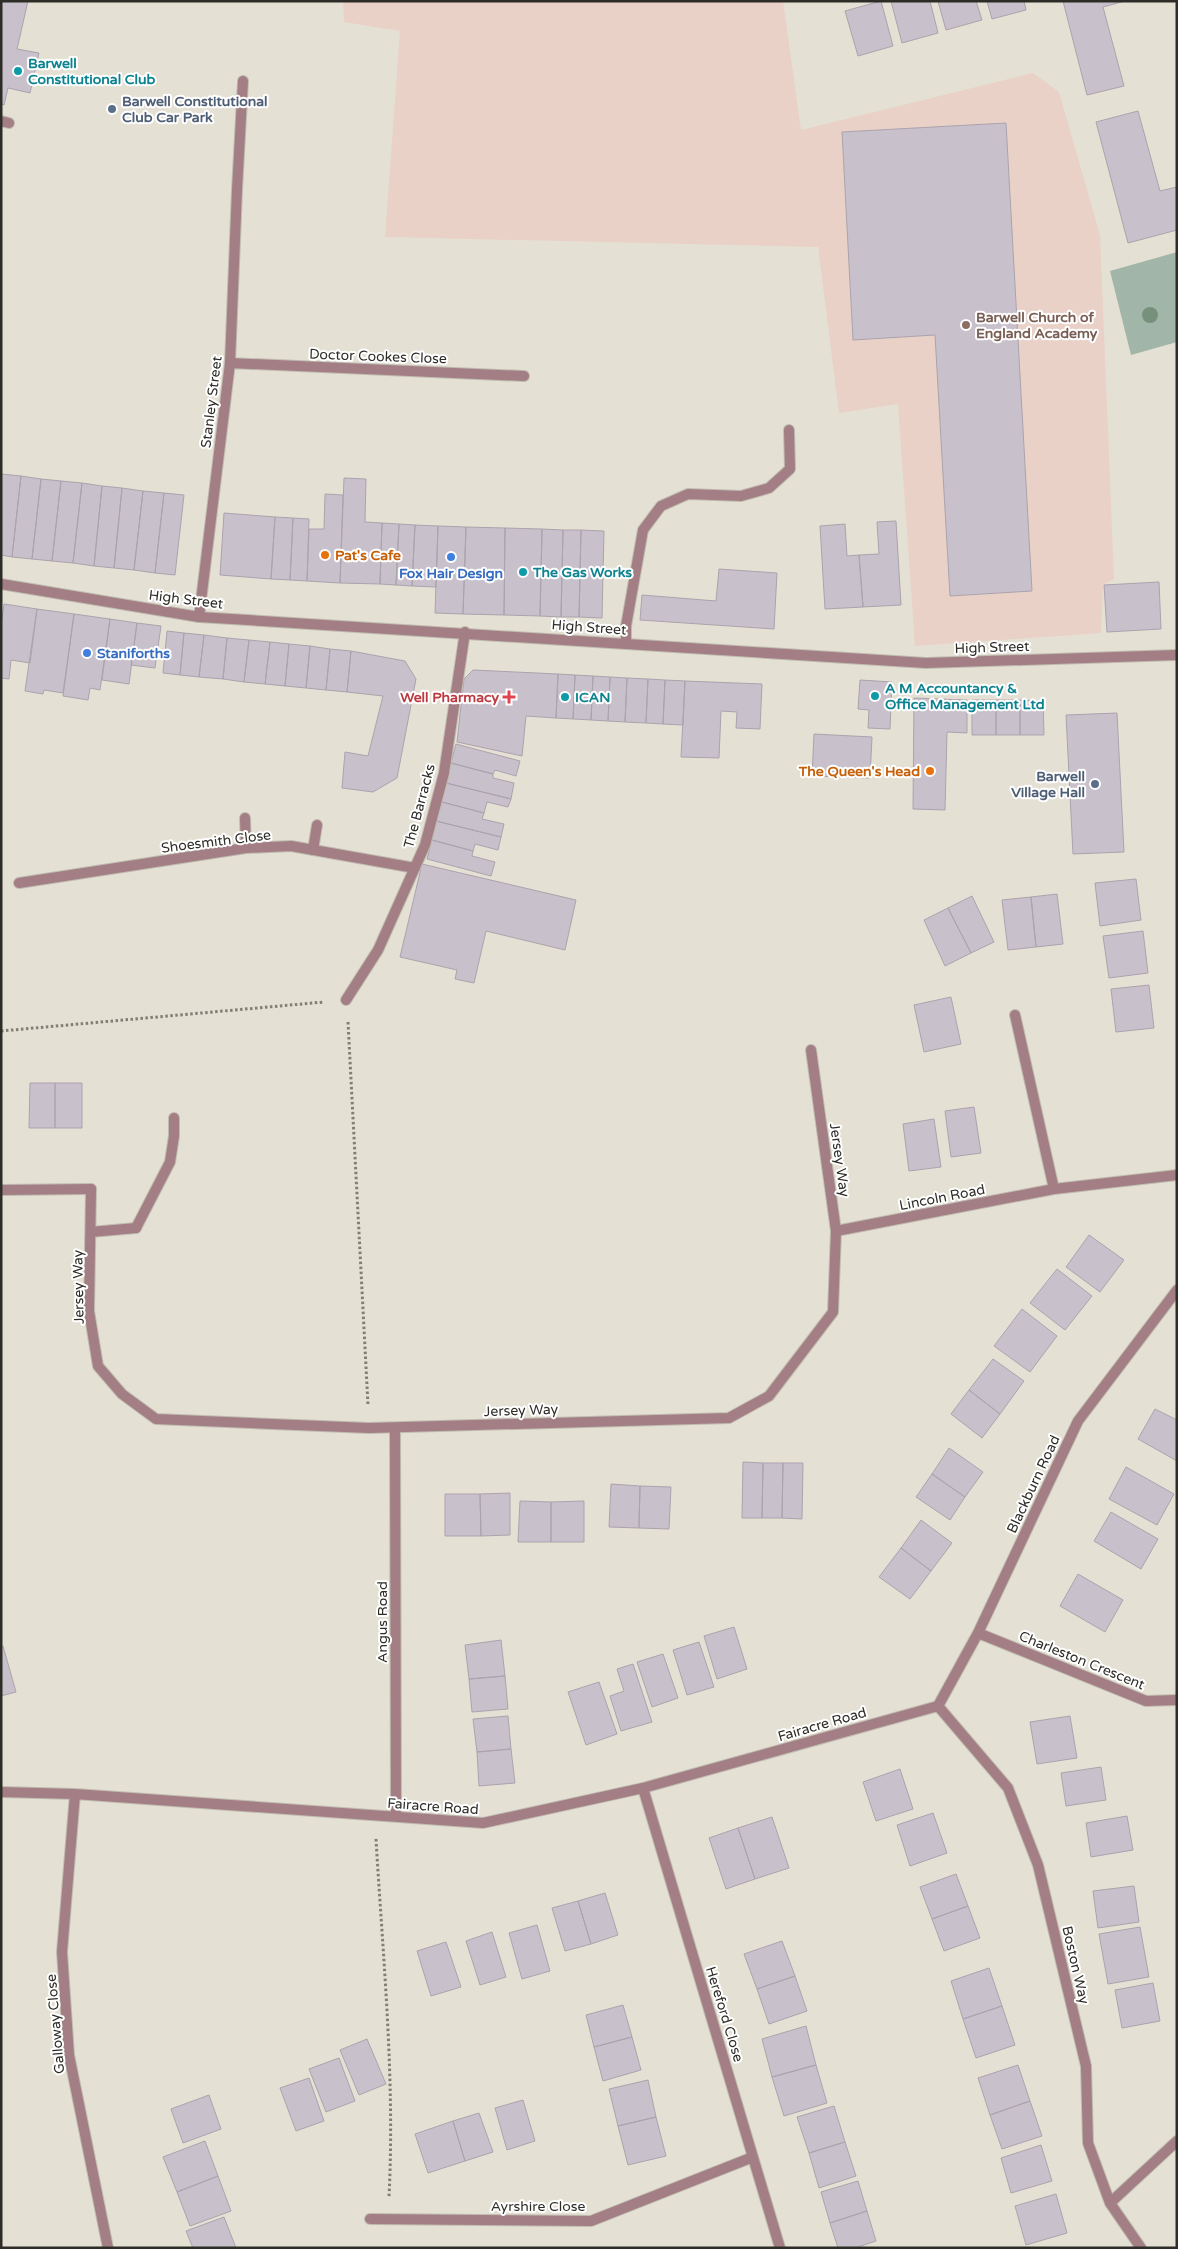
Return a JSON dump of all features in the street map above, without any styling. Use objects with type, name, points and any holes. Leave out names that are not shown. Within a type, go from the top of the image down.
[{"type":"street","name":"Stanley Street","points":[[199,617],[230,363],[242,81]]},
{"type":"street","name":"Doctor Cookes Close","points":[[230,363],[524,376]]},
{"type":"street","points":[[626,643],[626,626],[643,530],[661,506],[688,494],[741,496],[769,488],[790,469],[789,430]]},
{"type":"street","name":"High Street","points":[[1,584],[199,617],[465,632],[926,663],[1177,655]]},
{"type":"street","name":"The Barracks","points":[[346,1000],[378,950],[425,845],[444,773],[465,632]]},
{"type":"street","points":[[245,818],[246,848]]},
{"type":"street","points":[[313,850],[317,825]]},
{"type":"street","name":"Shoesmith Close","points":[[19,883],[246,848],[291,846],[416,868]]},
{"type":"street","points":[[1014,1014],[1054,1189]]},
{"type":"street","name":"Jersey Way","points":[[1,1190],[91,1189],[89,1311],[98,1366],[122,1394],[156,1418],[395,1428],[729,1418],[769,1396],[833,1312],[836,1231],[811,1050]]},
{"type":"street","points":[[91,1232],[136,1228],[170,1162],[174,1136],[174,1118]]},
{"type":"street","name":"Lincoln Road","points":[[836,1231],[1054,1189],[1177,1175]]},
{"type":"street","name":"Blackburn Road","points":[[938,1706],[978,1633],[1078,1421],[1177,1290]]},
{"type":"street","name":"Angus Road","points":[[395,1428],[396,1817]]},
{"type":"street","name":"Charleston Crescent","points":[[978,1633],[1146,1701],[1177,1700]]},
{"type":"street","name":"Fairacre Road","points":[[1,1792],[75,1794],[483,1823],[643,1788],[938,1706]]},
{"type":"street","name":"Boston Way","points":[[938,1706],[1008,1788],[1038,1866],[1086,2066],[1088,2143],[1110,2203],[1141,2248]]},
{"type":"street","name":"Hereford Close","points":[[643,1788],[780,2248]]},
{"type":"street","name":"Galloway Close","points":[[75,1794],[62,1952],[69,2055],[108,2248]]},
{"type":"street","points":[[1110,2203],[1177,2141]]},
{"type":"street","name":"Ayrshire Close","points":[[370,2219],[590,2221],[754,2157]]},
{"type":"path","points":[[1,1031],[346,1000],[369,1428]]},
{"type":"path","points":[[374,1816],[388,2046],[391,2163],[388,2219]]},
{"type":"shaded area","name":"Barwell Church of England Academy","points":[[343,1],[783,1],[801,130],[1033,73],[1059,92],[1100,235],[1114,579],[1103,585],[1101,633],[915,646],[898,404],[839,413],[818,247],[385,237],[400,31],[344,22]]},
{"type":"green space","points":[[1177,252],[1177,342],[1131,355],[1110,271]]},
{"type":"building","name":"Barwell Constitutional Club","points":[[1,1],[28,1],[17,49],[39,53],[30,93],[8,88],[4,105],[1,104]]},
{"type":"building","points":[[881,1],[893,46],[858,56],[845,11]]},
{"type":"building","points":[[891,1],[930,1],[938,33],[902,43]]},
{"type":"building","points":[[938,1],[976,1],[982,20],[946,30]]},
{"type":"building","points":[[987,1],[1024,1],[1026,10],[992,19]]},
{"type":"building","points":[[1063,1],[1125,1],[1103,7],[1124,86],[1087,95]]},
{"type":"building","points":[[1138,111],[1160,191],[1177,187],[1177,230],[1128,243],[1096,122]]},
{"type":"building","points":[[1006,123],[1032,591],[950,596],[935,335],[853,340],[842,132]]},
{"type":"building","points":[[1,474],[21,476],[12,557],[1,555]]},
{"type":"building","points":[[21,476],[41,479],[32,559],[12,557]]},
{"type":"building","points":[[344,478],[366,479],[365,522],[382,523],[380,584],[340,583]]},
{"type":"building","points":[[41,479],[61,481],[52,561],[32,559]]},
{"type":"building","points":[[61,481],[82,483],[73,563],[52,561]]},
{"type":"building","points":[[82,483],[102,486],[94,566],[73,563]]},
{"type":"building","points":[[102,486],[122,488],[114,568],[94,566]]},
{"type":"building","points":[[122,488],[143,491],[134,570],[114,568]]},
{"type":"building","points":[[143,491],[164,493],[155,573],[134,570]]},
{"type":"building","points":[[164,493],[184,495],[175,575],[155,573]]},
{"type":"building","name":"Pat's Cafe","points":[[325,494],[343,495],[340,583],[307,581],[309,529],[324,529]]},
{"type":"building","points":[[224,513],[275,517],[271,579],[220,575]]},
{"type":"building","points":[[275,517],[293,518],[290,580],[271,579]]},
{"type":"building","points":[[293,518],[309,519],[307,581],[290,580]]},
{"type":"building","points":[[896,521],[901,605],[863,607],[859,555],[879,554],[877,522]]},
{"type":"building","points":[[382,523],[399,524],[396,585],[380,584]]},
{"type":"building","points":[[399,524],[415,525],[412,586],[396,585]]},
{"type":"building","points":[[845,524],[847,556],[859,555],[863,607],[825,609],[820,526]]},
{"type":"building","points":[[415,525],[438,526],[436,587],[412,586]]},
{"type":"building","name":"Fox Hair Design","points":[[438,526],[466,527],[463,614],[435,613]]},
{"type":"building","points":[[466,527],[505,528],[504,615],[463,614]]},
{"type":"building","name":"The Gas Works","points":[[505,528],[542,529],[540,616],[504,615]]},
{"type":"building","points":[[542,529],[563,530],[561,617],[540,616]]},
{"type":"building","points":[[563,530],[581,530],[579,617],[561,617]]},
{"type":"building","points":[[581,530],[604,531],[602,618],[579,617]]},
{"type":"building","points":[[719,569],[777,573],[774,629],[640,620],[642,595],[716,601]]},
{"type":"building","points":[[1159,582],[1161,629],[1107,632],[1104,585]]},
{"type":"building","points":[[4,604],[37,609],[30,663],[11,660],[9,679],[1,678],[1,626]]},
{"type":"building","points":[[37,609],[74,614],[63,693],[44,690],[43,694],[25,691]]},
{"type":"building","name":"Staniforths","points":[[74,614],[110,619],[100,690],[90,688],[88,700],[63,696]]},
{"type":"building","points":[[110,619],[137,623],[129,684],[102,680]]},
{"type":"building","points":[[137,623],[161,626],[155,668],[131,665]]},
{"type":"building","points":[[167,631],[184,633],[180,675],[163,673]]},
{"type":"building","points":[[184,633],[204,635],[199,677],[180,675]]},
{"type":"building","points":[[204,635],[227,638],[223,679],[199,677]]},
{"type":"building","points":[[227,638],[249,640],[244,682],[223,679]]},
{"type":"building","points":[[249,640],[270,642],[265,684],[244,682]]},
{"type":"building","points":[[270,642],[289,644],[285,686],[265,684]]},
{"type":"building","points":[[289,644],[310,646],[306,688],[285,686]]},
{"type":"building","points":[[310,646],[330,649],[326,690],[306,688]]},
{"type":"building","points":[[330,649],[351,651],[347,692],[326,690]]},
{"type":"building","points":[[351,651],[405,661],[416,679],[397,778],[373,792],[342,788],[345,752],[368,756],[383,696],[347,692]]},
{"type":"building","name":"Well Pharmacy","points":[[473,670],[558,674],[556,718],[526,716],[522,756],[457,742],[464,679]]},
{"type":"building","name":"ICAN","points":[[558,674],[575,675],[573,719],[556,718]]},
{"type":"building","points":[[575,675],[593,676],[591,720],[573,719]]},
{"type":"building","points":[[593,676],[610,677],[608,721],[591,720]]},
{"type":"building","points":[[610,677],[627,678],[625,722],[608,721]]},
{"type":"building","points":[[627,678],[648,679],[646,723],[625,722]]},
{"type":"building","points":[[648,679],[665,680],[663,724],[646,723]]},
{"type":"building","points":[[665,680],[685,681],[683,725],[663,724]]},
{"type":"building","name":"A M Accountancy & Office Management Ltd","points":[[860,680],[892,682],[890,729],[868,728],[869,710],[858,709]]},
{"type":"building","points":[[685,681],[762,684],[760,729],[736,728],[737,712],[721,711],[719,758],[681,757]]},
{"type":"building","name":"The Queen's Head","points":[[914,698],[967,700],[967,733],[947,732],[945,810],[913,809]]},
{"type":"building","points":[[972,700],[996,700],[996,735],[972,735]]},
{"type":"building","points":[[996,700],[1020,700],[1020,735],[996,735]]},
{"type":"building","points":[[1020,700],[1043,701],[1044,735],[1020,735]]},
{"type":"building","name":"Barwell Village Hall","points":[[1117,713],[1124,852],[1073,854],[1066,715]]},
{"type":"building","points":[[814,734],[872,737],[870,778],[812,776]]},
{"type":"building","points":[[456,744],[520,761],[516,776],[495,770],[493,774],[451,763]]},
{"type":"building","points":[[451,763],[493,774],[493,778],[514,783],[511,799],[446,783]]},
{"type":"building","points":[[446,783],[511,799],[508,807],[487,802],[484,813],[442,802]]},
{"type":"building","points":[[442,802],[484,813],[482,819],[504,824],[501,837],[436,821]]},
{"type":"building","points":[[436,821],[501,837],[498,850],[475,844],[473,851],[432,840]]},
{"type":"building","points":[[432,840],[473,851],[472,856],[495,862],[491,876],[427,859]]},
{"type":"building","points":[[422,864],[576,900],[565,950],[486,931],[474,983],[455,979],[457,970],[400,957]]},
{"type":"building","points":[[1136,879],[1141,920],[1100,926],[1095,883]]},
{"type":"building","points":[[1057,894],[1063,944],[1036,947],[1031,897]]},
{"type":"building","points":[[972,896],[994,942],[971,953],[948,908]]},
{"type":"building","points":[[1031,897],[1036,947],[1008,950],[1002,900]]},
{"type":"building","points":[[948,908],[971,953],[945,966],[924,920]]},
{"type":"building","points":[[1143,931],[1148,973],[1109,978],[1103,936]]},
{"type":"building","points":[[1149,985],[1154,1028],[1116,1032],[1111,989]]},
{"type":"building","points":[[951,997],[961,1044],[924,1052],[914,1005]]},
{"type":"building","points":[[30,1083],[55,1083],[55,1128],[29,1128]]},
{"type":"building","points":[[55,1083],[82,1083],[82,1128],[55,1128]]},
{"type":"building","points":[[974,1107],[981,1153],[951,1157],[945,1111]]},
{"type":"building","points":[[934,1119],[941,1167],[909,1171],[903,1124]]},
{"type":"building","points":[[1089,1235],[1124,1260],[1100,1292],[1066,1267]]},
{"type":"building","points":[[1057,1269],[1092,1296],[1065,1330],[1030,1303]]},
{"type":"building","points":[[1022,1309],[1057,1336],[1030,1372],[994,1346]]},
{"type":"building","points":[[993,1359],[1024,1381],[1000,1414],[969,1390]]},
{"type":"building","points":[[969,1390],[1000,1414],[982,1438],[951,1414]]},
{"type":"building","points":[[1155,1409],[1177,1420],[1177,1461],[1138,1439]]},
{"type":"building","points":[[949,1448],[983,1472],[965,1497],[932,1474]]},
{"type":"building","points":[[743,1462],[763,1463],[762,1518],[742,1518]]},
{"type":"building","points":[[763,1463],[783,1463],[782,1518],[762,1518]]},
{"type":"building","points":[[783,1463],[803,1463],[802,1519],[782,1518]]},
{"type":"building","points":[[1126,1467],[1174,1494],[1157,1525],[1109,1499]]},
{"type":"building","points":[[932,1474],[965,1497],[950,1520],[916,1497]]},
{"type":"building","points":[[611,1484],[640,1486],[639,1528],[609,1527]]},
{"type":"building","points":[[640,1486],[671,1487],[669,1529],[639,1528]]},
{"type":"building","points":[[510,1493],[510,1535],[481,1536],[480,1494]]},
{"type":"building","points":[[445,1494],[480,1494],[481,1536],[445,1536]]},
{"type":"building","points":[[520,1501],[551,1502],[551,1542],[518,1542]]},
{"type":"building","points":[[584,1501],[584,1542],[551,1542],[551,1502]]},
{"type":"building","points":[[1111,1512],[1158,1539],[1141,1569],[1094,1541]]},
{"type":"building","points":[[921,1520],[952,1543],[931,1571],[901,1548]]},
{"type":"building","points":[[901,1548],[931,1571],[910,1599],[879,1577]]},
{"type":"building","points":[[1078,1574],[1123,1600],[1105,1632],[1060,1606]]},
{"type":"building","points":[[734,1627],[747,1669],[717,1679],[704,1636]]},
{"type":"building","points":[[501,1640],[505,1676],[469,1679],[465,1645]]},
{"type":"building","points":[[699,1642],[714,1687],[687,1695],[673,1650]]},
{"type":"building","points":[[3,1646],[16,1692],[1,1696],[1,1647]]},
{"type":"building","points":[[663,1654],[678,1698],[652,1707],[637,1662]]},
{"type":"building","points":[[633,1664],[652,1722],[621,1731],[610,1696],[624,1691],[617,1669]]},
{"type":"building","points":[[505,1676],[508,1709],[472,1712],[469,1679]]},
{"type":"building","points":[[599,1682],[617,1734],[586,1745],[568,1692]]},
{"type":"building","points":[[508,1716],[511,1749],[477,1752],[473,1719]]},
{"type":"building","points":[[1070,1716],[1077,1758],[1037,1764],[1030,1722]]},
{"type":"building","points":[[511,1749],[515,1783],[479,1786],[477,1752]]},
{"type":"building","points":[[1101,1767],[1106,1800],[1066,1806],[1061,1773]]},
{"type":"building","points":[[900,1769],[913,1809],[876,1821],[863,1782]]},
{"type":"building","points":[[933,1813],[947,1853],[910,1866],[897,1825]]},
{"type":"building","points":[[1127,1816],[1133,1850],[1091,1857],[1086,1823]]},
{"type":"building","points":[[772,1817],[789,1868],[755,1879],[738,1828]]},
{"type":"building","points":[[738,1828],[755,1879],[726,1889],[709,1838]]},
{"type":"building","points":[[956,1874],[968,1906],[932,1919],[920,1887]]},
{"type":"building","points":[[1134,1886],[1139,1922],[1098,1928],[1093,1891]]},
{"type":"building","points":[[605,1893],[618,1935],[591,1944],[578,1901]]},
{"type":"building","points":[[578,1901],[591,1944],[565,1951],[552,1908]]},
{"type":"building","points":[[968,1906],[980,1938],[944,1951],[932,1919]]},
{"type":"building","points":[[537,1925],[550,1971],[522,1979],[509,1933]]},
{"type":"building","points":[[1140,1927],[1149,1977],[1108,1984],[1099,1934]]},
{"type":"building","points":[[492,1932],[506,1977],[480,1985],[466,1941]]},
{"type":"building","points":[[782,1941],[795,1976],[757,1989],[744,1954]]},
{"type":"building","points":[[446,1942],[461,1987],[431,1996],[417,1951]]},
{"type":"building","points":[[989,1968],[1002,2006],[963,2019],[951,1981]]},
{"type":"building","points":[[795,1976],[807,2011],[769,2024],[757,1989]]},
{"type":"building","points":[[1153,1983],[1160,2021],[1122,2028],[1115,1990]]},
{"type":"building","points":[[623,2005],[632,2037],[594,2047],[586,2015]]},
{"type":"building","points":[[1002,2006],[1015,2045],[976,2058],[963,2019]]},
{"type":"building","points":[[806,2026],[816,2065],[772,2077],[762,2039]]},
{"type":"building","points":[[632,2037],[641,2070],[603,2081],[594,2047]]},
{"type":"building","points":[[367,2039],[386,2084],[359,2095],[340,2050]]},
{"type":"building","points":[[339,2058],[355,2101],[326,2112],[309,2069]]},
{"type":"building","points":[[816,2065],[827,2103],[784,2116],[772,2077]]},
{"type":"building","points":[[1018,2065],[1030,2101],[990,2115],[978,2078]]},
{"type":"building","points":[[309,2078],[324,2121],[296,2131],[280,2088]]},
{"type":"building","points":[[648,2080],[656,2117],[618,2126],[609,2089]]},
{"type":"building","points":[[209,2095],[221,2129],[183,2143],[171,2109]]},
{"type":"building","points":[[523,2100],[535,2141],[507,2150],[495,2108]]},
{"type":"building","points":[[1030,2101],[1042,2136],[1002,2149],[990,2115]]},
{"type":"building","points":[[834,2106],[845,2142],[809,2153],[797,2117]]},
{"type":"building","points":[[479,2113],[493,2152],[465,2161],[453,2121]]},
{"type":"building","points":[[656,2117],[666,2156],[628,2165],[618,2126]]},
{"type":"building","points":[[453,2121],[465,2161],[428,2173],[415,2134]]},
{"type":"building","points":[[205,2141],[218,2176],[177,2192],[163,2157]]},
{"type":"building","points":[[845,2142],[856,2176],[819,2188],[809,2153]]},
{"type":"building","points":[[1041,2145],[1052,2181],[1011,2193],[1001,2158]]},
{"type":"building","points":[[218,2176],[231,2211],[190,2226],[177,2192]]},
{"type":"building","points":[[858,2181],[867,2211],[830,2223],[821,2192]]},
{"type":"building","points":[[1056,2194],[1067,2233],[1026,2245],[1015,2206]]},
{"type":"building","points":[[867,2211],[876,2241],[855,2248],[838,2248],[830,2223]]},
{"type":"building","points":[[224,2217],[236,2248],[193,2248],[186,2231]]},
{"type":"place","name":"Barwell Constitutional Club","points":[[18,71]]},
{"type":"place","name":"Barwell Constitutional Club Car Park","points":[[112,109]]},
{"type":"place","name":"Barwell Church of England Academy","points":[[966,325]]},
{"type":"place","name":"Pat's Cafe","points":[[325,555]]},
{"type":"place","name":"Fox Hair Design","points":[[451,557]]},
{"type":"place","name":"The Gas Works","points":[[523,572]]},
{"type":"place","name":"Staniforths","points":[[87,653]]},
{"type":"place","name":"A M Accountancy & Office Management Ltd","points":[[875,696]]},
{"type":"place","name":"Well Pharmacy","points":[[509,697]]},
{"type":"place","name":"ICAN","points":[[565,697]]},
{"type":"place","name":"The Queen's Head","points":[[930,771]]},
{"type":"place","name":"Barwell Village Hall","points":[[1095,784]]}]
